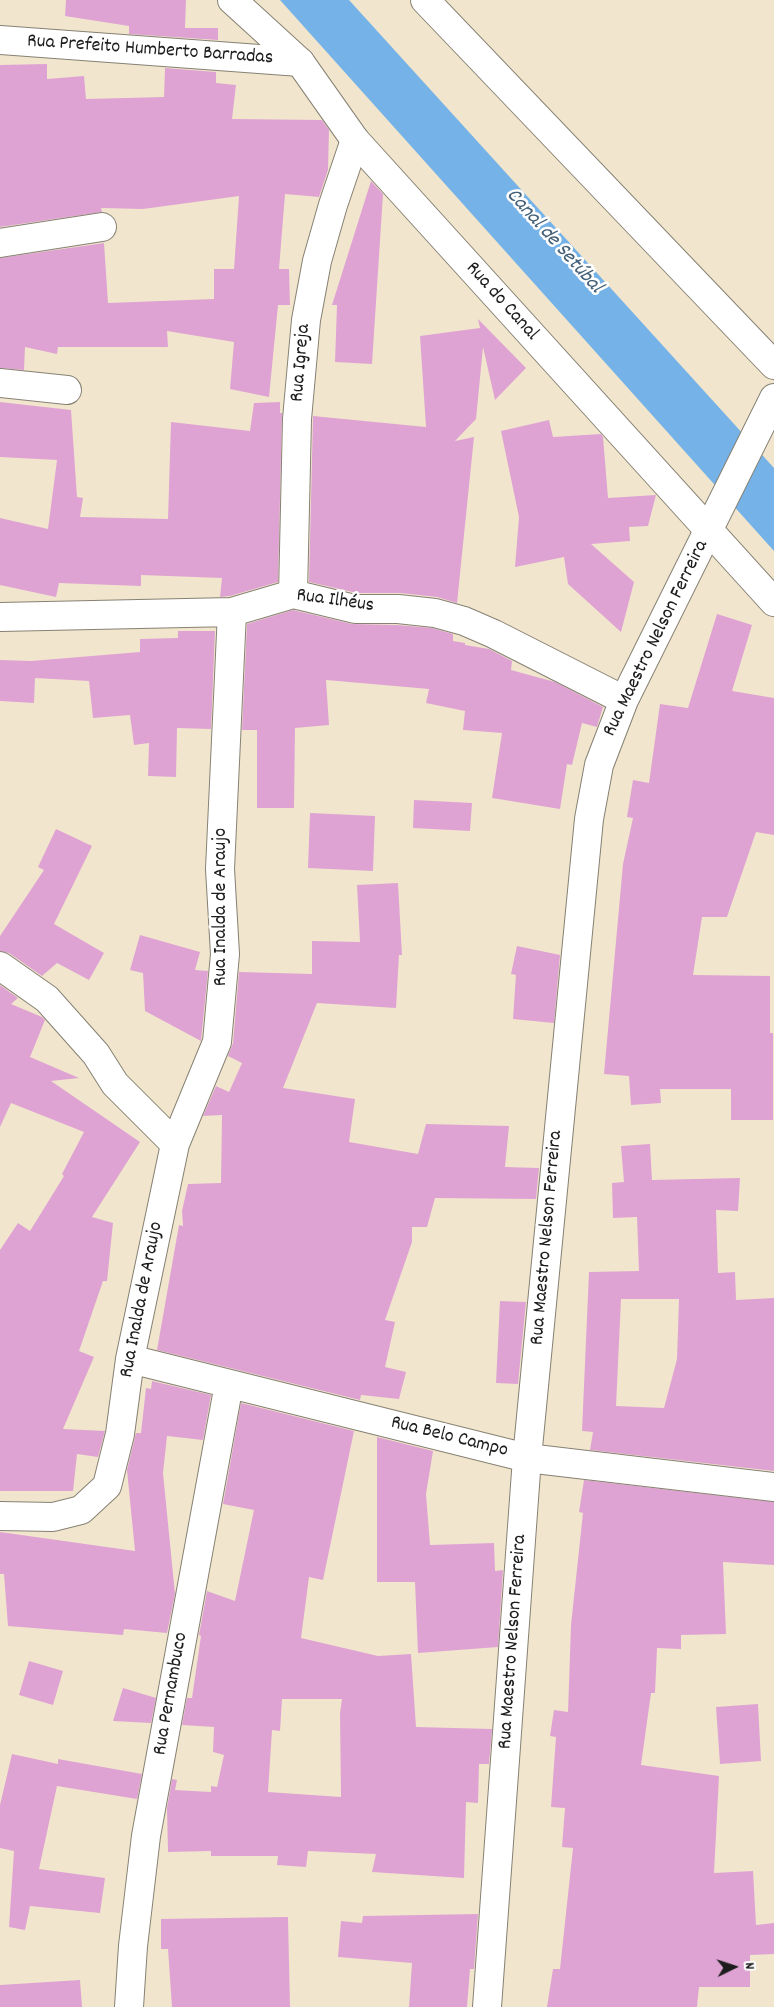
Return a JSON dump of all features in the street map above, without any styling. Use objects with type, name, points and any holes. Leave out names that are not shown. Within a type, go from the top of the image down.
[{"type":"street","name":"Rua do Canal","points":[[232,0],[300,62],[355,140],[774,602]]},
{"type":"street","points":[[425,0],[774,365]]},
{"type":"street","name":"Rua Prefeito Humberto Barradas","points":[[0,40],[300,62]]},
{"type":"street","name":"Rua Igreja","points":[[293,594],[298,418],[306,320],[317,261],[333,205],[355,140]]},
{"type":"street","points":[[0,243],[54,233],[102,227]]},
{"type":"street","points":[[0,383],[67,390]]},
{"type":"street","name":"Rua Maestro Nelson Ferreira","points":[[487,2007],[527,1458],[589,819],[599,764],[624,700],[774,398]]},
{"type":"street","name":"Rua Ilhéus","points":[[0,617],[232,612],[293,594],[355,609],[398,609],[435,614],[464,621],[494,634],[624,700]]},
{"type":"street","name":"Rua Inalda de Araujo","points":[[0,1516],[53,1517],[81,1510],[107,1486],[120,1434],[130,1359],[174,1144],[217,1042],[225,954],[220,869],[232,612]]},
{"type":"street","points":[[0,966],[47,999],[96,1054],[115,1084],[174,1144]]},
{"type":"street","name":"Rua Belo Campo","points":[[130,1359],[527,1458],[774,1487]]},
{"type":"street","name":"Rua Pernambuco","points":[[129,2007],[133,1946],[146,1836],[229,1384]]},
{"type":"water","name":"Canal de Setúbal","points":[[280,0],[349,0],[774,468],[774,551]]},
{"type":"building","points":[[66,0],[186,0],[185,28],[218,28],[218,40],[129,34],[129,26],[65,16]]},
{"type":"building","points":[[47,64],[47,79],[84,76],[86,99],[164,97],[165,68],[216,72],[216,83],[236,85],[232,119],[322,120],[329,130],[328,170],[319,197],[285,194],[279,269],[289,269],[290,305],[278,305],[269,397],[230,389],[234,342],[167,331],[168,347],[58,347],[57,354],[25,347],[24,370],[0,368],[0,258],[104,243],[108,303],[214,299],[214,269],[234,269],[239,196],[143,209],[101,208],[102,212],[0,227],[0,65]]},
{"type":"building","points":[[371,181],[383,194],[372,364],[335,362],[337,305],[332,305]]},
{"type":"building","points":[[478,319],[526,368],[495,400],[483,347],[476,419],[455,441],[474,437],[457,603],[437,597],[400,593],[357,593],[309,582],[313,416],[426,427],[420,336],[480,328]]},
{"type":"building","points":[[0,402],[71,410],[77,497],[83,498],[80,517],[168,519],[171,422],[250,431],[254,403],[280,402],[280,413],[282,413],[278,582],[230,596],[220,597],[222,578],[141,575],[141,586],[59,583],[56,597],[0,585],[0,518],[48,529],[57,460],[0,457]]},
{"type":"building","points":[[549,420],[553,437],[601,434],[603,437],[608,498],[656,495],[648,526],[629,527],[630,541],[591,544],[634,582],[621,632],[568,584],[564,557],[515,567],[519,517],[501,431]]},
{"type":"building","points":[[293,610],[352,624],[432,628],[453,634],[453,641],[489,649],[512,661],[511,670],[555,682],[603,707],[597,727],[582,723],[572,765],[567,764],[560,809],[492,798],[502,733],[463,730],[465,711],[426,703],[429,689],[326,680],[329,725],[295,728],[294,808],[257,808],[257,730],[242,730],[247,624]]},
{"type":"building","points":[[717,614],[752,625],[732,691],[774,698],[774,835],[756,832],[727,917],[702,917],[693,975],[770,976],[770,1033],[773,1033],[773,1120],[731,1120],[731,1089],[660,1089],[661,1103],[631,1105],[629,1076],[604,1074],[623,864],[633,818],[627,817],[633,780],[649,783],[660,704],[688,708]]},
{"type":"building","points":[[178,631],[215,631],[211,729],[177,728],[176,777],[148,776],[149,743],[134,745],[130,715],[93,718],[89,681],[35,678],[34,703],[0,701],[0,660],[31,661],[140,652],[140,639],[178,638]]},
{"type":"building","points":[[414,800],[472,803],[470,831],[413,828]]},
{"type":"building","points":[[310,813],[375,816],[373,871],[308,868]]},
{"type":"building","points":[[56,829],[92,846],[54,924],[104,953],[89,980],[57,963],[42,976],[9,953],[0,951],[0,936],[44,870],[38,867]]},
{"type":"building","points":[[398,883],[402,955],[399,955],[396,1008],[317,1003],[283,1088],[355,1099],[349,1142],[418,1154],[426,1124],[509,1126],[505,1167],[539,1168],[536,1199],[435,1198],[427,1227],[412,1227],[412,1242],[385,1320],[395,1322],[385,1367],[406,1372],[399,1399],[361,1395],[360,1400],[157,1350],[179,1225],[183,1226],[182,1211],[188,1184],[221,1183],[222,1115],[203,1116],[216,1086],[229,1092],[242,1063],[228,1056],[233,1043],[239,972],[312,974],[312,941],[360,942],[357,885]]},
{"type":"building","points":[[140,935],[200,952],[195,970],[208,971],[201,1041],[145,1011],[143,973],[130,970]]},
{"type":"building","points":[[517,946],[560,955],[554,1023],[513,1019],[516,975],[511,974]]},
{"type":"building","points":[[0,985],[18,998],[11,1004],[45,1020],[30,1057],[79,1078],[51,1081],[140,1142],[92,1217],[113,1223],[107,1281],[103,1281],[79,1351],[94,1357],[63,1429],[105,1431],[98,1457],[77,1454],[73,1491],[0,1491],[0,1250],[18,1223],[30,1231],[64,1176],[62,1174],[84,1132],[11,1103],[0,1127]]},
{"type":"building","points":[[650,1144],[652,1180],[740,1178],[738,1211],[716,1210],[718,1273],[735,1272],[736,1300],[774,1298],[774,1471],[590,1450],[593,1432],[582,1431],[589,1272],[639,1271],[637,1217],[613,1218],[612,1183],[624,1182],[621,1146]],"holes":[[[621,1299],[679,1299],[677,1359],[664,1408],[616,1406]]]},
{"type":"building","points":[[500,1301],[526,1302],[518,1384],[496,1383]]},
{"type":"building","points":[[152,1381],[211,1395],[203,1440],[167,1436],[163,1473],[175,1594],[167,1633],[124,1629],[123,1635],[8,1626],[4,1574],[0,1574],[0,1532],[135,1551],[127,1470],[136,1433],[141,1433],[146,1388],[151,1389]]},
{"type":"building","points":[[241,1403],[354,1431],[323,1580],[309,1577],[301,1638],[378,1656],[411,1654],[416,1727],[492,1729],[489,1764],[479,1764],[478,1803],[466,1802],[464,1878],[372,1872],[376,1854],[308,1851],[306,1867],[277,1865],[278,1856],[211,1856],[211,1851],[168,1852],[167,1808],[172,1779],[177,1780],[175,1790],[211,1792],[211,1786],[217,1787],[224,1755],[213,1752],[214,1727],[182,1725],[187,1698],[192,1698],[201,1636],[199,1635],[207,1591],[235,1601],[254,1510],[223,1504]],"holes":[[[282,1699],[342,1699],[340,1713],[341,1797],[268,1792],[272,1730],[280,1731]]]},
{"type":"building","points":[[377,1437],[433,1451],[426,1494],[430,1545],[494,1543],[495,1571],[503,1570],[498,1647],[418,1653],[415,1582],[377,1582]]},
{"type":"building","points":[[584,1480],[774,1502],[774,1565],[723,1562],[726,1634],[681,1635],[681,1649],[657,1648],[655,1693],[651,1693],[641,1765],[719,1776],[714,1873],[753,1871],[756,1925],[774,1923],[774,1954],[750,1955],[750,1987],[699,1987],[697,2007],[547,2007],[553,1969],[560,1969],[573,1848],[562,1847],[565,1808],[551,1807],[556,1737],[550,1736],[554,1710],[568,1712],[571,1625],[583,1513],[579,1512]]},
{"type":"building","points":[[29,1661],[63,1671],[53,1705],[19,1695]]},
{"type":"building","points":[[123,1688],[156,1698],[151,1723],[113,1721]]},
{"type":"building","points":[[758,1704],[761,1761],[720,1764],[716,1707]]},
{"type":"building","points":[[12,1754],[58,1764],[58,1759],[142,1774],[137,1799],[57,1786],[39,1869],[105,1878],[100,1913],[30,1906],[25,1930],[9,1927],[14,1851],[0,1848],[0,1805]]},
{"type":"building","points":[[478,1914],[474,1969],[470,1969],[467,2007],[409,2007],[412,1963],[338,1957],[341,1921],[362,1923],[363,1916]]},
{"type":"building","points":[[288,1917],[290,2007],[172,2007],[168,1949],[161,1949],[161,1919]]},
{"type":"building","points":[[80,1980],[82,2007],[0,2007],[0,1985]]}]
